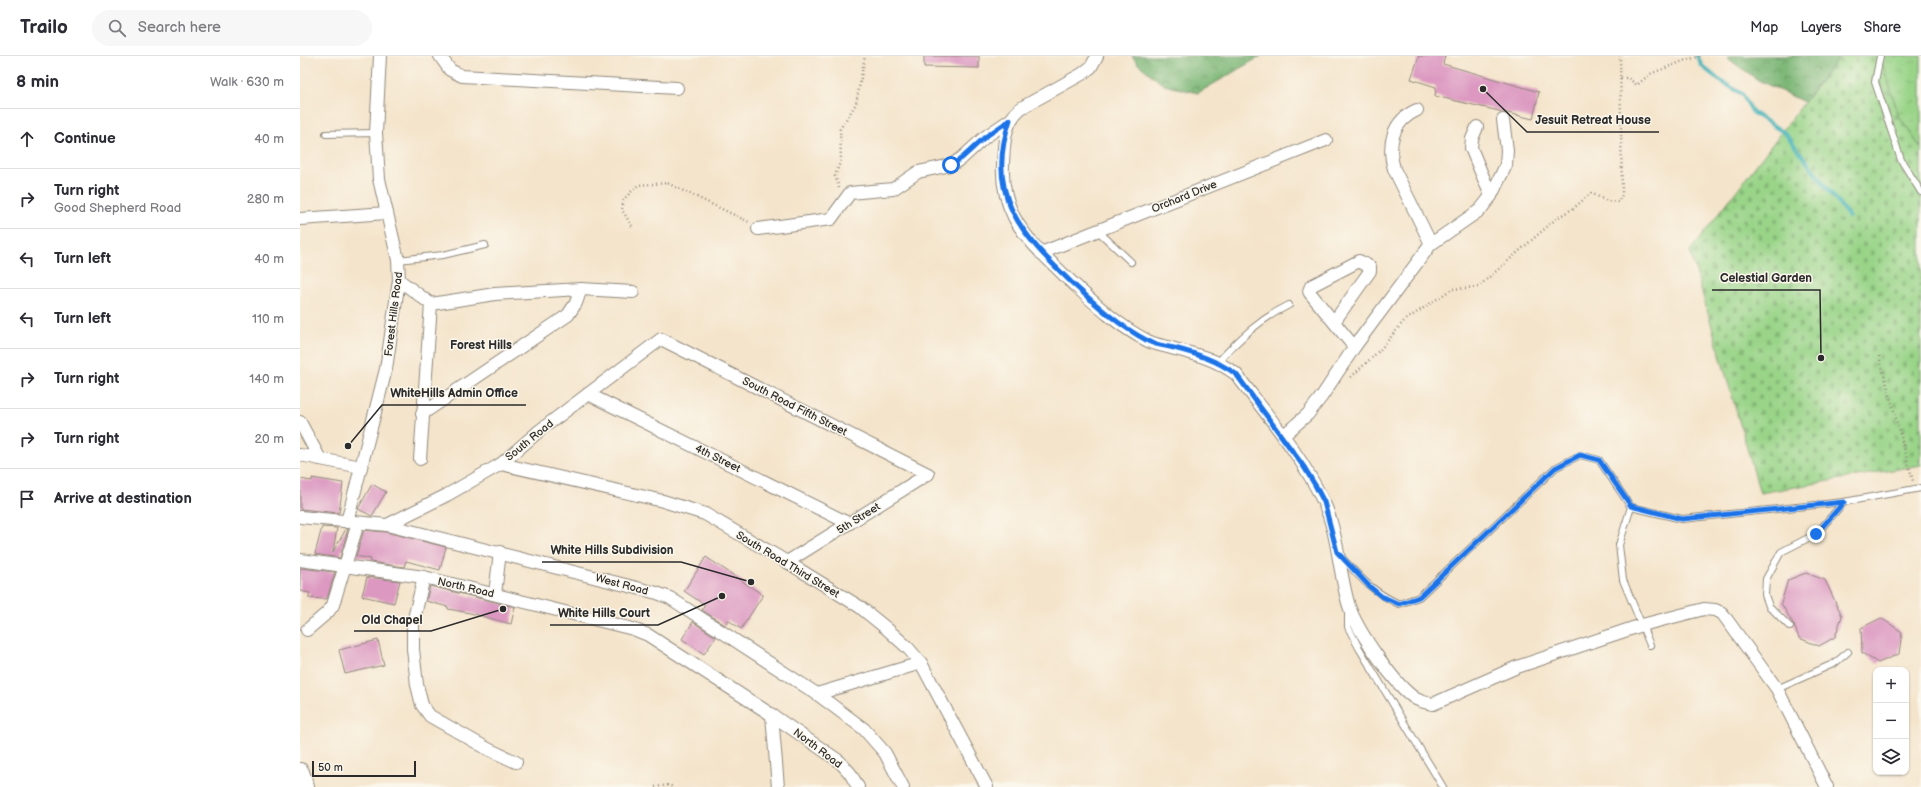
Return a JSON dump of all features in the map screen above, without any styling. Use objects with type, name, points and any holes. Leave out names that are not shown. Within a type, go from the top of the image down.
[{"type":"street","name":"Forest Hills Road","points":[[306,630],[328,612],[333,605],[345,566],[361,467],[386,369],[399,280],[398,260],[379,179],[376,133],[380,56]]},
{"type":"street","points":[[440,56],[450,70],[462,76],[677,88]]},
{"type":"street","points":[[758,229],[831,219],[850,193],[893,189],[918,172],[951,165],[962,158],[985,137],[1010,120],[1021,108],[1082,74],[1091,67],[1098,56]]},
{"type":"street","points":[[1417,110],[1407,114],[1396,127],[1390,147],[1390,157],[1394,170],[1431,244]]},
{"type":"street","points":[[1010,120],[1006,132],[1002,171],[1006,192],[1014,216],[1025,234],[1041,253],[1102,310],[1125,328],[1150,342],[1207,357],[1218,362],[1236,374],[1283,436],[1304,467],[1324,502],[1350,607],[1370,644],[1397,682],[1415,698],[1433,704],[1517,667],[1642,625],[1704,609],[1715,610],[1722,613],[1777,689],[1827,787]]},
{"type":"street","points":[[1283,436],[1308,414],[1336,377],[1355,346],[1431,244],[1480,210],[1491,196],[1506,165],[1507,150],[1503,120]]},
{"type":"street","points":[[1477,127],[1472,139],[1471,148],[1491,196]]},
{"type":"street","name":"Orchard Drive","points":[[1041,253],[1326,140]]},
{"type":"street","points":[[300,219],[387,213]]},
{"type":"street","points":[[1334,322],[1370,271],[1370,267],[1363,261],[1359,260],[1310,288],[1310,293],[1334,322],[1355,346]]},
{"type":"street","points":[[399,280],[431,304],[495,294],[581,289],[634,292]]},
{"type":"street","points":[[422,414],[568,315],[576,303],[581,289]]},
{"type":"street","points":[[420,460],[422,414],[431,304]]},
{"type":"street","name":"South Road","points":[[387,525],[447,495],[501,464],[539,431],[661,339]]},
{"type":"street","name":"South Road Fifth Street","points":[[661,339],[928,474]]},
{"type":"street","name":"4th Street","points":[[588,394],[848,523]]},
{"type":"street","points":[[300,422],[320,459]]},
{"type":"street","points":[[300,455],[361,467]]},
{"type":"street","name":"South Road Third Street","points":[[501,464],[663,501],[705,514],[860,607],[908,648],[921,663],[986,787]]},
{"type":"street","name":"5th Street","points":[[787,562],[928,474]]},
{"type":"street","name":"West Road","points":[[300,517],[387,525],[500,552],[657,593],[670,598],[817,694],[864,729],[885,753],[903,787]]},
{"type":"street","points":[[495,594],[500,552]]},
{"type":"street","name":"North Road","points":[[300,560],[424,577],[633,629],[648,635],[772,715],[839,761],[850,773],[858,787]]},
{"type":"street","points":[[424,577],[413,623],[413,649],[417,684],[422,705],[430,716],[488,749],[516,762]]},
{"type":"street","points":[[817,694],[921,663]]},
{"type":"street","points":[[772,715],[778,787]]},
{"type":"street","points":[[300,772],[305,787]]},
{"type":"lane","points":[[1880,56],[1875,82],[1901,160],[1921,192]]},
{"type":"lane","points":[[326,134],[376,133]]},
{"type":"lane","points":[[1098,231],[1131,262]]},
{"type":"lane","points":[[398,260],[443,255],[485,245]]},
{"type":"lane","points":[[1218,362],[1237,341],[1269,314],[1290,305]]},
{"type":"lane","points":[[1337,552],[1370,587],[1381,596],[1399,604],[1419,597],[1555,468],[1580,455],[1599,460],[1631,506],[1682,519],[1844,502],[1918,488]]},
{"type":"lane","points":[[1790,627],[1769,606],[1765,595],[1766,579],[1781,552],[1816,534],[1844,502]]},
{"type":"lane","points":[[1631,506],[1619,546],[1623,580],[1650,645]]},
{"type":"lane","points":[[1350,607],[1347,615],[1348,627],[1359,648],[1443,787]]},
{"type":"lane","points":[[1777,689],[1835,663],[1848,652]]},
{"type":"path","points":[[844,201],[835,176],[841,160],[840,129],[856,104],[866,56]]},
{"type":"path","points":[[1346,382],[1380,350],[1404,321],[1452,289],[1478,287],[1557,218],[1574,208],[1591,193],[1607,201],[1618,202],[1622,195],[1620,56]]},
{"type":"path","points":[[1621,78],[1628,78],[1637,85],[1650,74],[1686,60],[1701,56]]},
{"type":"path","points":[[632,226],[622,210],[624,200],[638,185],[667,183],[746,220],[758,229]]},
{"type":"path","points":[[1879,356],[1918,488]]},
{"type":"path","points":[[655,787],[657,785],[670,785],[673,787]]},
{"type":"green space","points":[[1132,56],[1261,56],[1198,93],[1164,85],[1138,64]]},
{"type":"green space","points":[[1727,56],[1840,56],[1804,102],[1758,80],[1730,60]]},
{"type":"green space","points":[[1840,56],[1880,56],[1899,116],[1921,148],[1921,465],[1760,493],[1690,251]]},
{"type":"green space","points":[[1880,56],[1921,56],[1921,148],[1899,116]]},
{"type":"building","points":[[924,56],[979,56],[979,68],[924,67]]},
{"type":"building","points":[[1419,56],[1445,56],[1443,64],[1539,92],[1533,119],[1435,96],[1436,87],[1411,79]]},
{"type":"building","points":[[312,478],[343,483],[339,513],[300,509],[300,479],[312,481]]},
{"type":"building","points":[[372,484],[386,492],[372,516],[358,509]]},
{"type":"building","points":[[322,527],[337,528],[333,552],[346,529],[348,529],[340,558],[315,554]]},
{"type":"building","points":[[364,530],[386,532],[446,547],[440,570],[406,561],[404,567],[370,562],[371,559],[356,556]]},
{"type":"building","points":[[706,557],[763,595],[741,629],[728,620],[725,625],[702,610],[705,605],[684,591]]},
{"type":"building","points":[[300,568],[335,572],[327,599],[308,598],[310,593],[300,591]]},
{"type":"building","points":[[1806,573],[1825,580],[1842,616],[1835,637],[1819,646],[1799,638],[1794,625],[1781,603],[1788,580]]},
{"type":"building","points":[[367,577],[400,581],[394,603],[362,596]]},
{"type":"building","points":[[430,586],[515,607],[511,624],[470,613],[448,609],[448,607],[426,601]]},
{"type":"building","points":[[1881,618],[1902,632],[1899,654],[1878,663],[1862,653],[1861,628]]},
{"type":"building","points":[[693,622],[716,637],[704,654],[682,639]]},
{"type":"building","points":[[378,640],[384,665],[345,674],[339,650]]},
{"type":"waterway","points":[[1697,56],[1702,66],[1719,80],[1742,94],[1753,113],[1785,133],[1849,217]]},
{"type":"place","name":"Jesuit Retreat House","points":[[1483,89]]},
{"type":"place","name":"Celestial Garden","points":[[1821,358]]},
{"type":"place","name":"WhiteHills Admin Office","points":[[348,446]]},
{"type":"place","name":"White Hills Subdivision","points":[[751,582]]},
{"type":"place","name":"White Hills Court","points":[[722,596]]},
{"type":"place","name":"Old Chapel","points":[[503,609]]},
{"type":"district","name":"Forest Hills","points":[[481,345]]},
{"type":"route","points":[[951,165],[962,158],[985,137],[1010,120],[1006,132],[1002,171],[1006,192],[1014,216],[1025,234],[1041,253],[1102,310],[1125,328],[1150,342],[1207,357],[1222,364],[1236,374],[1283,436],[1315,485],[1324,502],[1337,552],[1370,587],[1381,596],[1399,604],[1419,597],[1555,468],[1580,455],[1599,460],[1631,506],[1682,519],[1844,502],[1829,521],[1816,534]]}]
